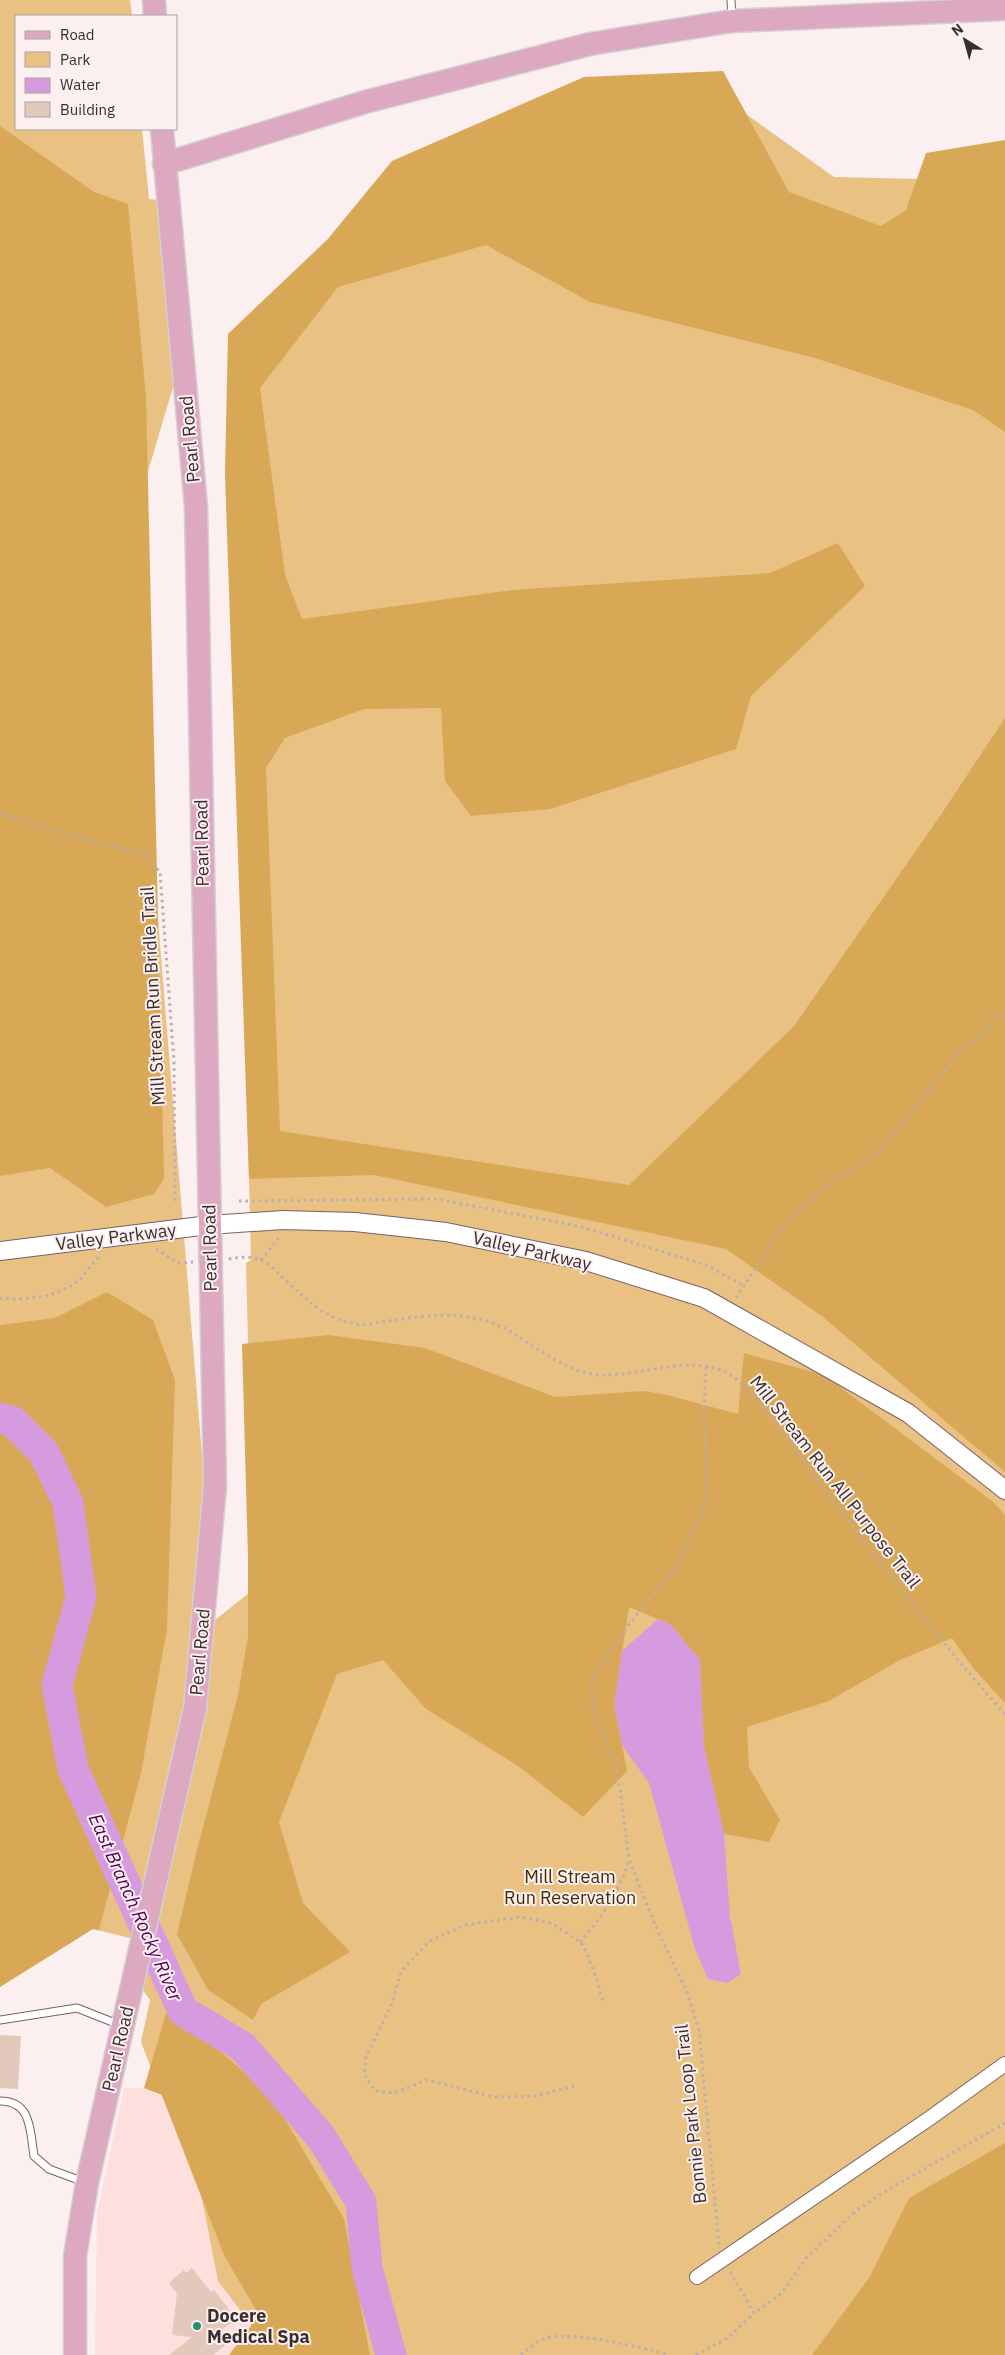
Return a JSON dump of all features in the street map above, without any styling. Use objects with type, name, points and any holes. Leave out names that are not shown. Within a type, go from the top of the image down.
[{"type":"main road","points":[[154,0],[155,15]]},
{"type":"main road","points":[[164,164],[364,102],[494,67],[732,11],[889,11],[993,6]]},
{"type":"main road","name":"Pearl Road","points":[[75,2355],[76,2256],[87,2183],[195,1708],[215,1486],[196,507],[162,130]]},
{"type":"street","name":"Valley Parkway","points":[[0,1251],[209,1225],[283,1220],[355,1222],[456,1234],[586,1262],[704,1298],[908,1412],[1005,1490]]},
{"type":"street","points":[[696,2277],[1005,2064]]},
{"type":"lane","points":[[0,2020],[77,2008],[124,2026]]},
{"type":"lane","points":[[0,2101],[10,2101],[22,2108],[28,2120],[34,2156],[49,2169],[87,2183]]},
{"type":"path","name":"Mill Stream Run Bridle Trail","points":[[0,814],[102,844],[143,853],[160,872],[174,1062],[176,1201]]},
{"type":"path","points":[[727,1311],[783,1226],[823,1189],[878,1153],[959,1053],[1005,1012]]},
{"type":"path","points":[[239,1201],[438,1199],[582,1227],[706,1265],[744,1286]]},
{"type":"path","points":[[240,1257],[261,1260],[278,1238],[283,1220]]},
{"type":"path","points":[[152,1247],[178,1263]]},
{"type":"path","points":[[0,1298],[22,1298],[59,1291],[79,1280],[100,1256],[109,1251]]},
{"type":"path","name":"Mill Stream Run All Purpose Trail","points":[[261,1260],[319,1310],[332,1318],[348,1324],[362,1325],[448,1315],[470,1316],[489,1321],[506,1329],[552,1358],[588,1373],[603,1375],[663,1367],[706,1367],[725,1372],[736,1378],[746,1388],[930,1627],[1005,1714]]},
{"type":"path","name":"Bonnie Park Loop Trail","points":[[706,1367],[706,1503],[675,1567],[600,1666],[592,1682],[591,1692],[596,1716],[615,1768],[620,1789],[630,1859],[655,1925],[687,1992],[699,2030],[718,2239],[721,2251]]},
{"type":"path","points":[[580,1942],[596,1922],[617,1888],[630,1859]]},
{"type":"path","points":[[574,2086],[535,2096],[494,2097],[427,2080],[394,2093],[375,2090],[364,2074],[366,2057],[392,2004],[401,1971],[430,1941],[465,1925],[520,1917],[551,1923],[580,1942],[596,1976],[603,2001]]},
{"type":"path","points":[[696,2355],[728,2338],[754,2313],[782,2293],[806,2258],[857,2210],[889,2189],[1005,2123]]},
{"type":"path","points":[[728,2268],[754,2313]]},
{"type":"path","points":[[520,2355],[536,2343],[558,2336],[611,2341],[669,2355]]},
{"type":"shaded area","points":[[723,71],[789,192],[881,226],[906,210],[926,153],[1005,140],[1005,432],[973,410],[815,358],[590,302],[486,245],[338,287],[260,388],[285,575],[302,619],[512,590],[770,573],[838,543],[865,586],[751,696],[736,749],[550,809],[471,816],[445,781],[441,708],[364,709],[285,738],[266,768],[280,1131],[629,1185],[794,1026],[940,816],[1005,718],[1005,1472],[823,1317],[726,1249],[374,1175],[249,1179],[225,474],[228,334],[327,240],[392,161],[584,77]]},
{"type":"shaded area","points":[[0,126],[94,192],[128,204],[146,396],[164,1179],[154,1194],[106,1207],[50,1168],[0,1176]]},
{"type":"shaded area","points":[[107,1292],[153,1320],[175,1380],[167,1629],[141,1773],[99,1930],[93,1929],[0,1987],[0,1325],[55,1318]]},
{"type":"shaded area","points":[[328,1335],[425,1348],[555,1397],[644,1391],[667,1395],[738,1414],[744,1353],[824,1375],[992,1501],[1005,1515],[1005,1703],[973,1668],[952,1638],[900,1660],[829,1701],[747,1727],[749,1767],[780,1820],[769,1842],[724,1834],[704,1747],[700,1660],[670,1624],[629,1607],[614,1705],[627,1771],[583,1817],[518,1766],[426,1709],[383,1660],[337,1674],[279,1822],[303,1903],[350,1952],[261,2004],[253,2020],[208,1990],[177,1934],[238,1695],[248,1636],[248,1558],[242,1344]]},
{"type":"shaded area","points":[[168,2007],[270,2094],[344,2219],[370,2355],[229,2355],[259,2315],[224,2255],[162,2095],[144,2088]]},
{"type":"shaded area","points":[[124,2088],[144,2088],[162,2095],[202,2199],[218,2281],[251,2325],[229,2355],[95,2355],[97,2213]]},
{"type":"shaded area","points":[[1005,2143],[1005,2355],[812,2355],[869,2278],[909,2198]]},
{"type":"green space","name":"Mill Stream Run Reservation","points":[[0,0],[130,0],[132,15],[15,15],[15,130],[142,130],[149,199],[176,202],[188,336],[127,543],[205,1492],[205,1628],[254,1589],[252,1343],[248,1344],[246,1263],[251,1260],[228,334],[327,240],[711,89],[834,177],[1005,181],[1005,2355],[234,2355],[259,2335],[218,2281],[202,2199],[141,2042],[150,2000],[130,1973],[138,1940],[64,1922],[0,1931]]},
{"type":"water","points":[[658,1619],[670,1624],[700,1660],[704,1747],[724,1834],[730,1917],[741,1974],[727,1983],[708,1979],[695,1949],[649,1783],[622,1745],[614,1705],[622,1651]]},
{"type":"building","points":[[0,2035],[21,2036],[18,2089],[0,2088]]},
{"type":"building","points":[[192,2268],[211,2292],[214,2290],[230,2311],[227,2313],[234,2321],[220,2331],[233,2339],[213,2355],[169,2355],[192,2337],[172,2335],[177,2294],[169,2283],[184,2270],[186,2273]]},
{"type":"waterway","name":"East Branch Rocky River","points":[[0,1418],[12,1421],[44,1453],[68,1503],[81,1597],[57,1685],[73,1769],[183,2011],[243,2047],[321,2137],[361,2202],[367,2268],[391,2355]]},
{"type":"place","name":"Docere Medical Spa","points":[[197,2326]]}]
